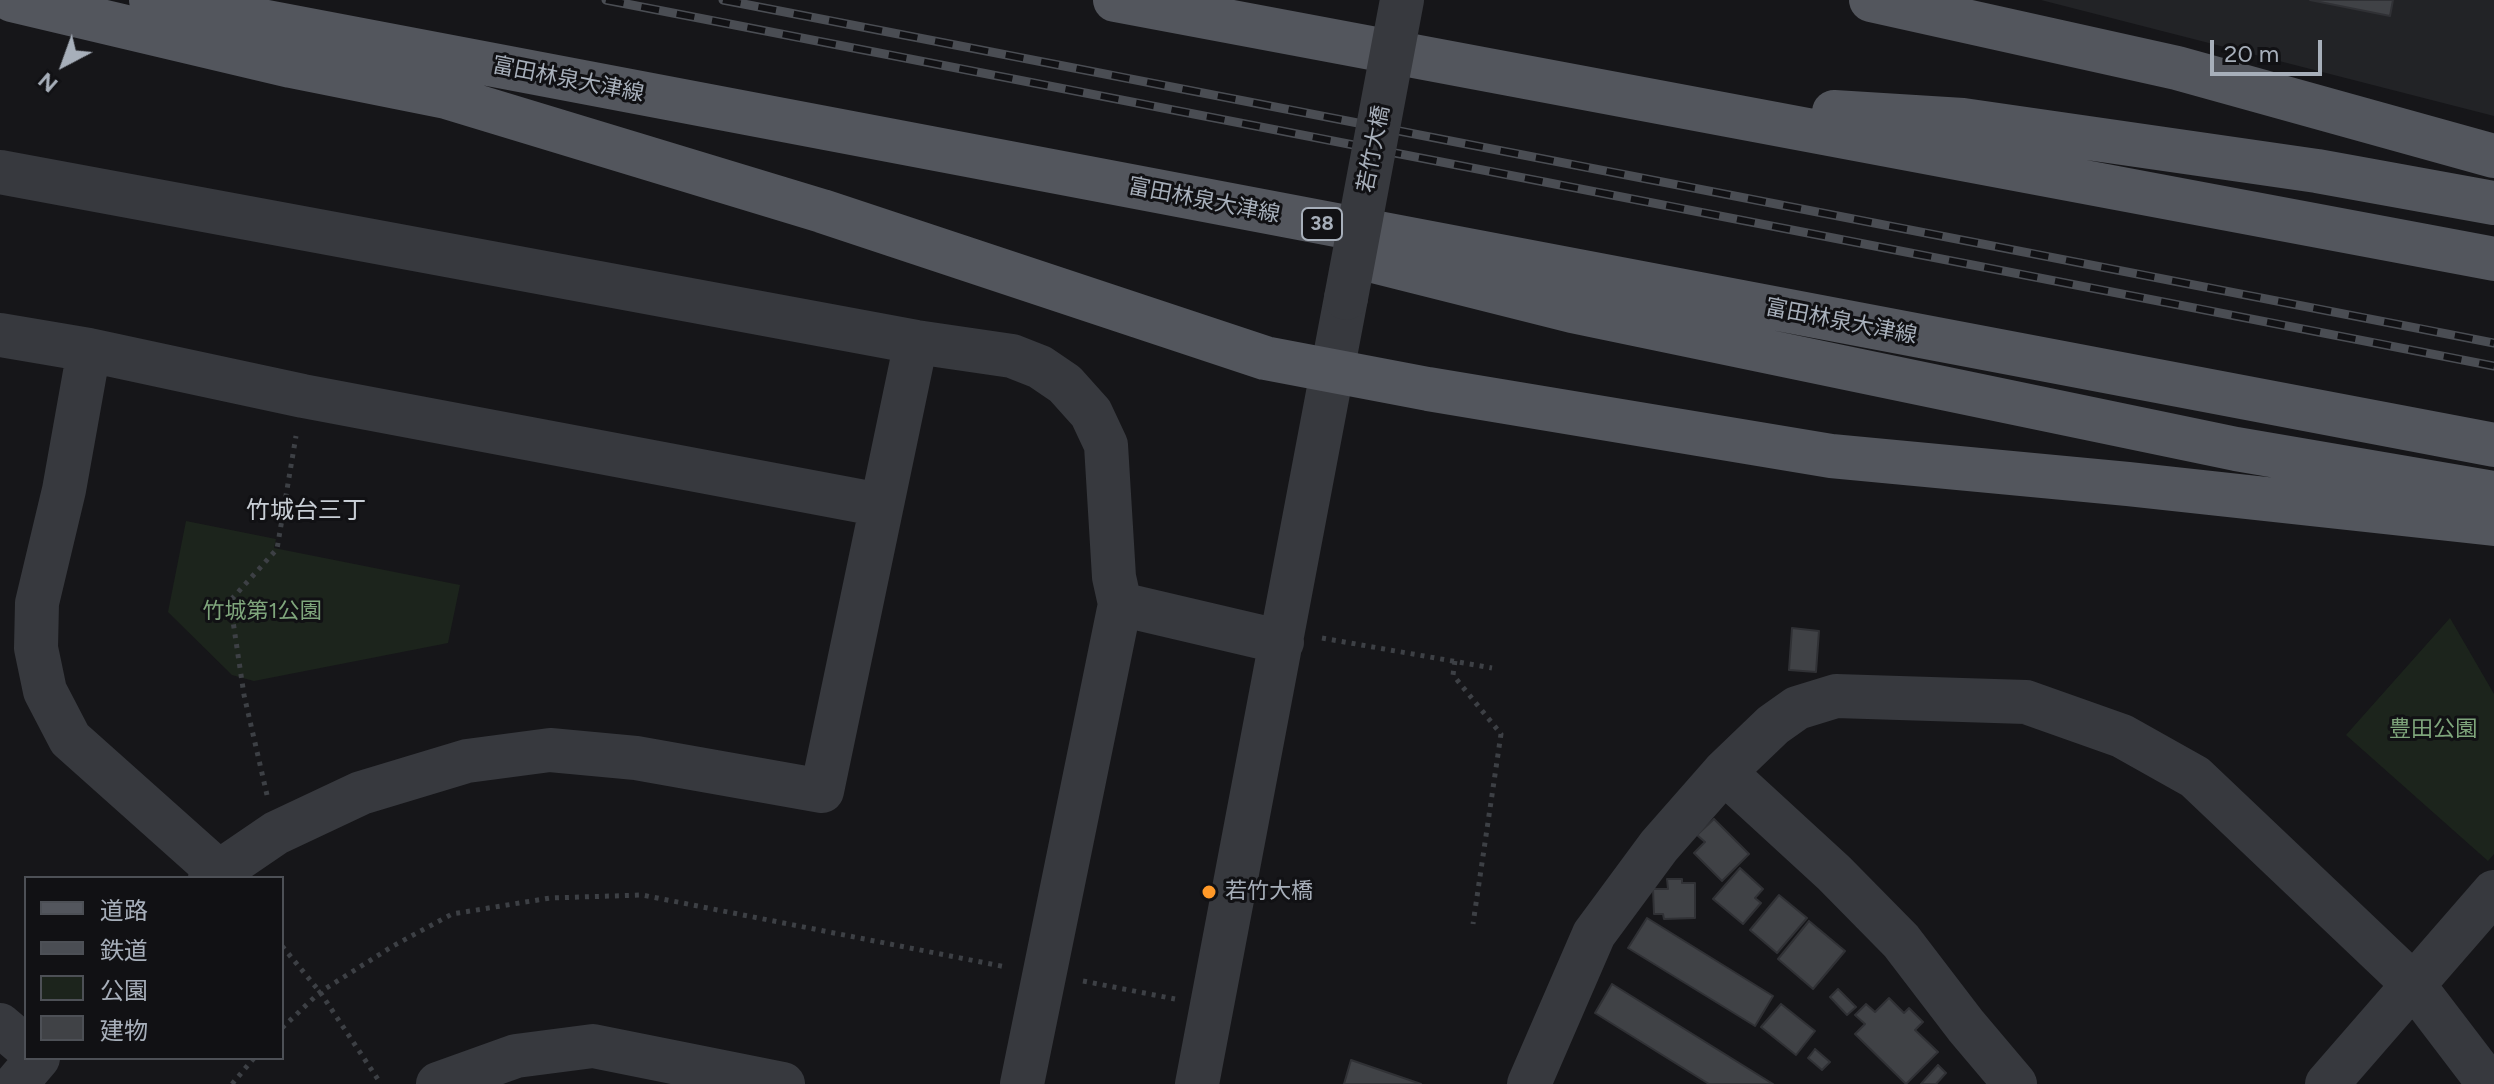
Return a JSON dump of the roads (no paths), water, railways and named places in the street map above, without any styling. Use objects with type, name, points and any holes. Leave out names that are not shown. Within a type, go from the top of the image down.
[{"type":"main road","points":[[12,0],[291,66],[446,97],[822,211],[1265,358],[1428,389],[1831,456],[2128,484],[2494,524]]},
{"type":"main road","name":"富田林泉大津線","points":[[151,0],[2494,445]]},
{"type":"main road","points":[[1115,0],[2494,259]]},
{"type":"main road","points":[[1871,0],[1961,9],[2494,156]]},
{"type":"main road","points":[[1628,97],[1963,120],[2317,171],[2494,203]]},
{"type":"main road","points":[[915,147],[1572,311],[2236,449],[2494,493]]},
{"type":"street","name":"若竹大橋","points":[[1197,1084],[1299,640],[1332,370],[1402,0]]},
{"type":"street","points":[[0,172],[916,342],[1012,356],[1040,367],[1065,384],[1091,413],[1106,445],[1114,577],[1120,604],[1022,1084]]},
{"type":"street","points":[[0,335],[89,350],[303,396],[881,505]]},
{"type":"street","points":[[89,350],[64,490],[37,603],[36,648],[45,691],[70,739],[214,875],[276,833],[361,793],[467,761],[550,750],[636,758],[822,791],[916,342]]},
{"type":"street","points":[[1120,604],[1299,640]]},
{"type":"street","points":[[1529,1084],[1594,934],[1659,846],[1724,772],[1773,725],[1797,708],[1836,696],[2026,702],[2122,736],[2195,777],[2412,983],[2489,1084]]},
{"type":"street","points":[[1724,772],[1834,873],[1901,941],[2015,1084]]},
{"type":"street","points":[[2327,1084],[2494,892]]},
{"type":"street","points":[[0,1025],[24,1045]]},
{"type":"street","points":[[438,1084],[516,1056],[593,1046],[783,1084]]},
{"type":"street","points":[[16,1084],[36,1060]]},
{"type":"railway","points":[[606,0],[2494,366]]},
{"type":"railway","points":[[723,0],[2494,343]]},
{"type":"place","name":"若竹大橋","points":[[1209,892]]},
{"type":"district","name":"竹城台三丁","points":[[306,511]]},
{"type":"park label","name":"竹城第1公園","points":[[262,612]]},
{"type":"park label","name":"豊田公園","points":[[2433,730]]}]
